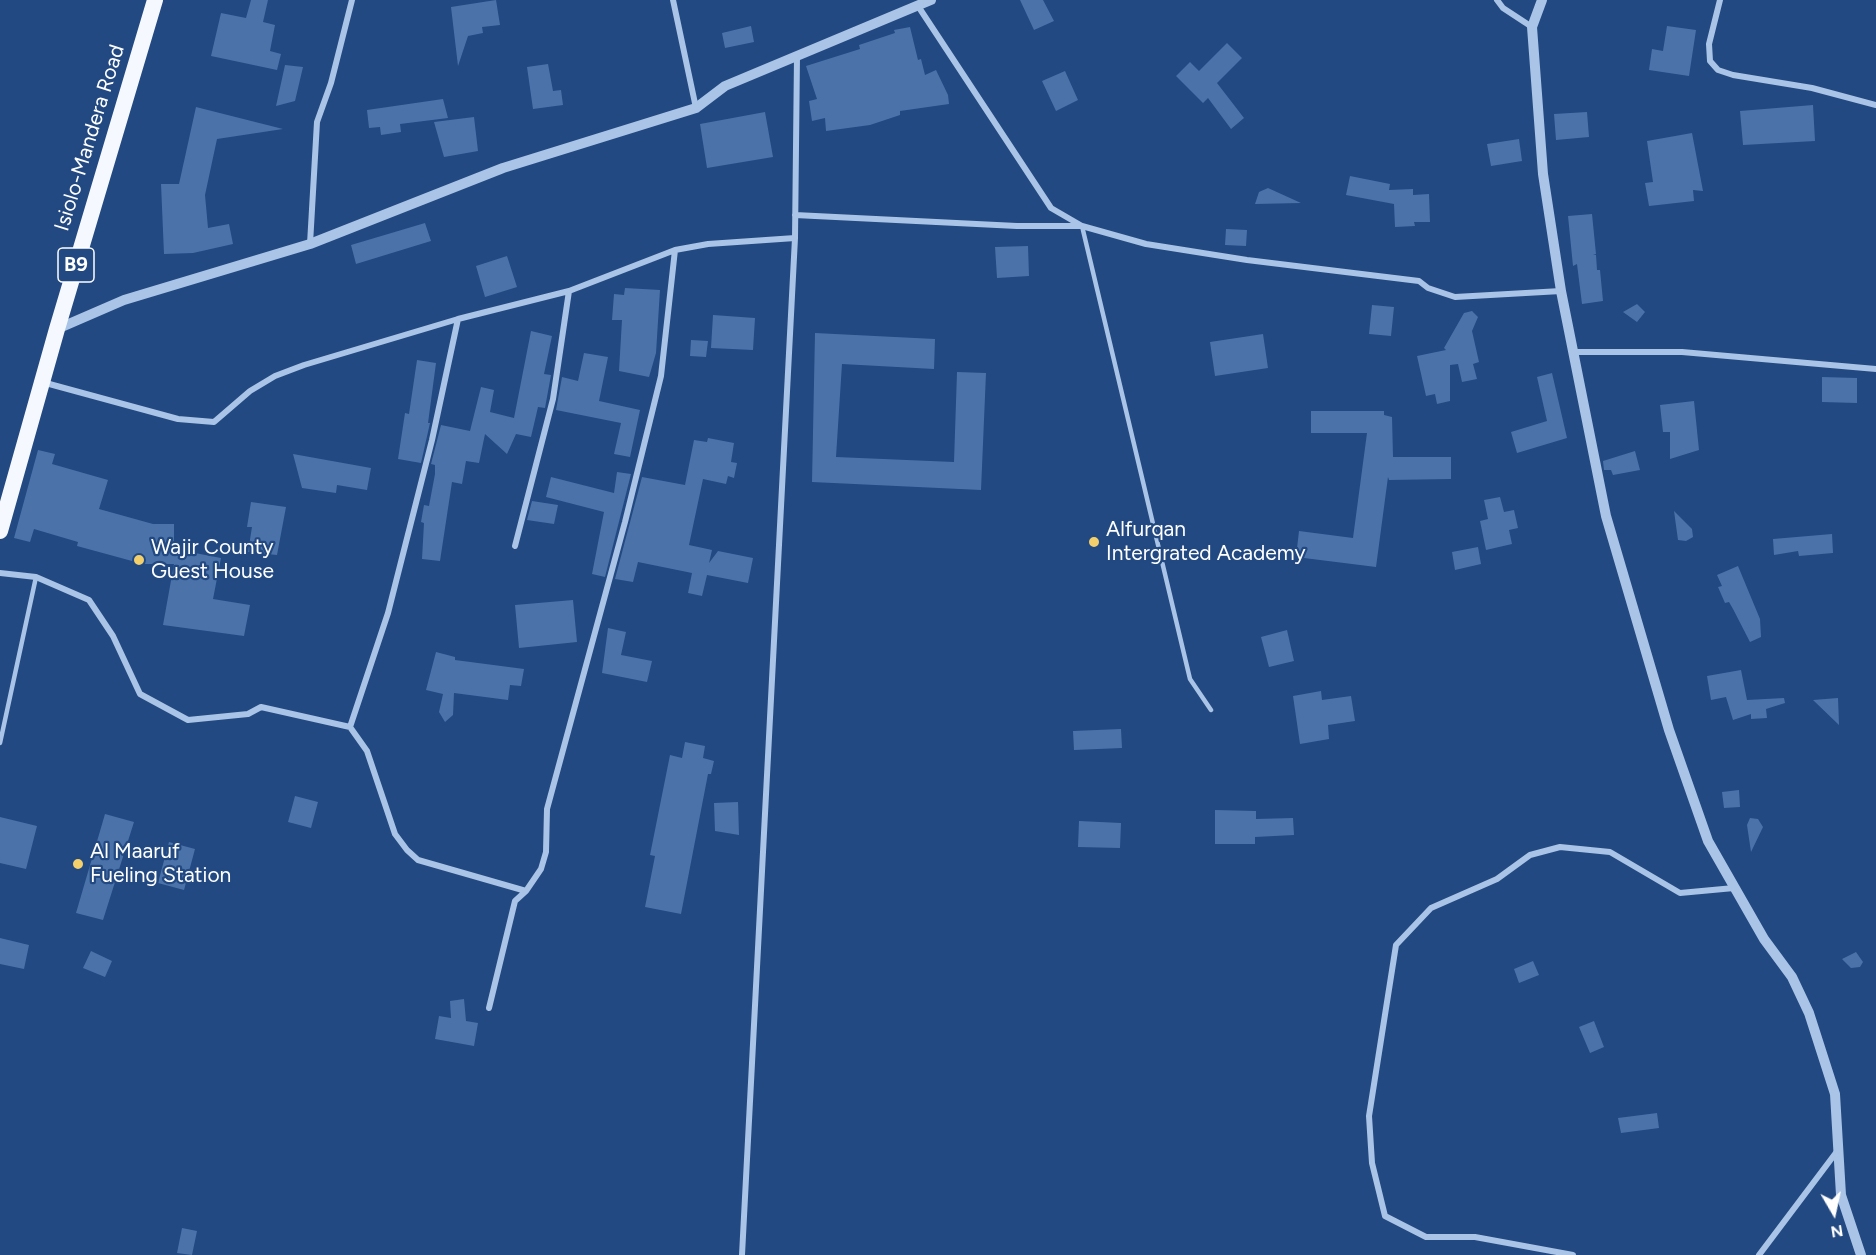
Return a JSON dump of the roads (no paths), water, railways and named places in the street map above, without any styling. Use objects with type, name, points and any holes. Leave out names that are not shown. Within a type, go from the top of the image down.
[{"type":"highway","name":"Isiolo-Mandera Road","points":[[0,531],[57,328],[155,0]]},
{"type":"street","points":[[310,243],[317,122],[331,83],[352,0]]},
{"type":"street","points":[[673,0],[696,108]]},
{"type":"street","points":[[57,328],[124,300],[310,243],[503,168],[696,108],[725,86],[931,0]]},
{"type":"street","points":[[1497,0],[1503,8],[1532,27]]},
{"type":"street","points":[[1542,0],[1532,27],[1543,174],[1561,291],[1606,516],[1653,677],[1708,841],[1764,939],[1792,977],[1809,1013],[1835,1094],[1841,1195],[1861,1255]]},
{"type":"street","points":[[1720,0],[1709,45],[1710,61],[1718,70],[1733,75],[1812,88],[1876,105]]},
{"type":"street","points":[[918,6],[1051,208],[1082,226],[1146,244],[1247,260],[1419,281],[1428,288],[1455,297],[1561,291]]},
{"type":"street","points":[[742,1255],[795,238],[797,56]]},
{"type":"street","points":[[795,214],[1017,226],[1082,226]]},
{"type":"street","points":[[42,382],[178,419],[214,422],[250,391],[274,376],[458,319],[569,291],[675,250],[708,244],[795,238]]},
{"type":"street","points":[[489,1008],[515,901],[526,891],[541,869],[546,852],[547,809],[625,522],[661,376],[675,250]]},
{"type":"street","points":[[515,546],[553,399],[569,291]]},
{"type":"street","points":[[350,728],[388,613],[432,440],[458,319]]},
{"type":"street","points":[[1573,352],[1682,352],[1876,369]]},
{"type":"street","points":[[0,573],[36,577],[88,600],[113,636],[140,694],[188,720],[248,714],[261,707],[350,728],[367,751],[395,834],[407,850],[418,860],[526,891]]},
{"type":"street","points":[[1573,1255],[1475,1237],[1426,1237],[1385,1216],[1372,1163],[1370,1116],[1396,945],[1431,908],[1497,879],[1530,855],[1560,848],[1611,852],[1680,893],[1734,888]]},
{"type":"street","points":[[1759,1255],[1838,1149]]},
{"type":"lane","points":[[1082,226],[1190,679],[1210,710]]},
{"type":"lane","points":[[0,742],[36,577]]},
{"type":"place","name":"Alfurqan Intergrated Academy","points":[[1094,542]]},
{"type":"place","name":"Wajir County Guest House","points":[[139,560]]},
{"type":"place","name":"Al Maaruf Fueling Station","points":[[78,864]]}]
